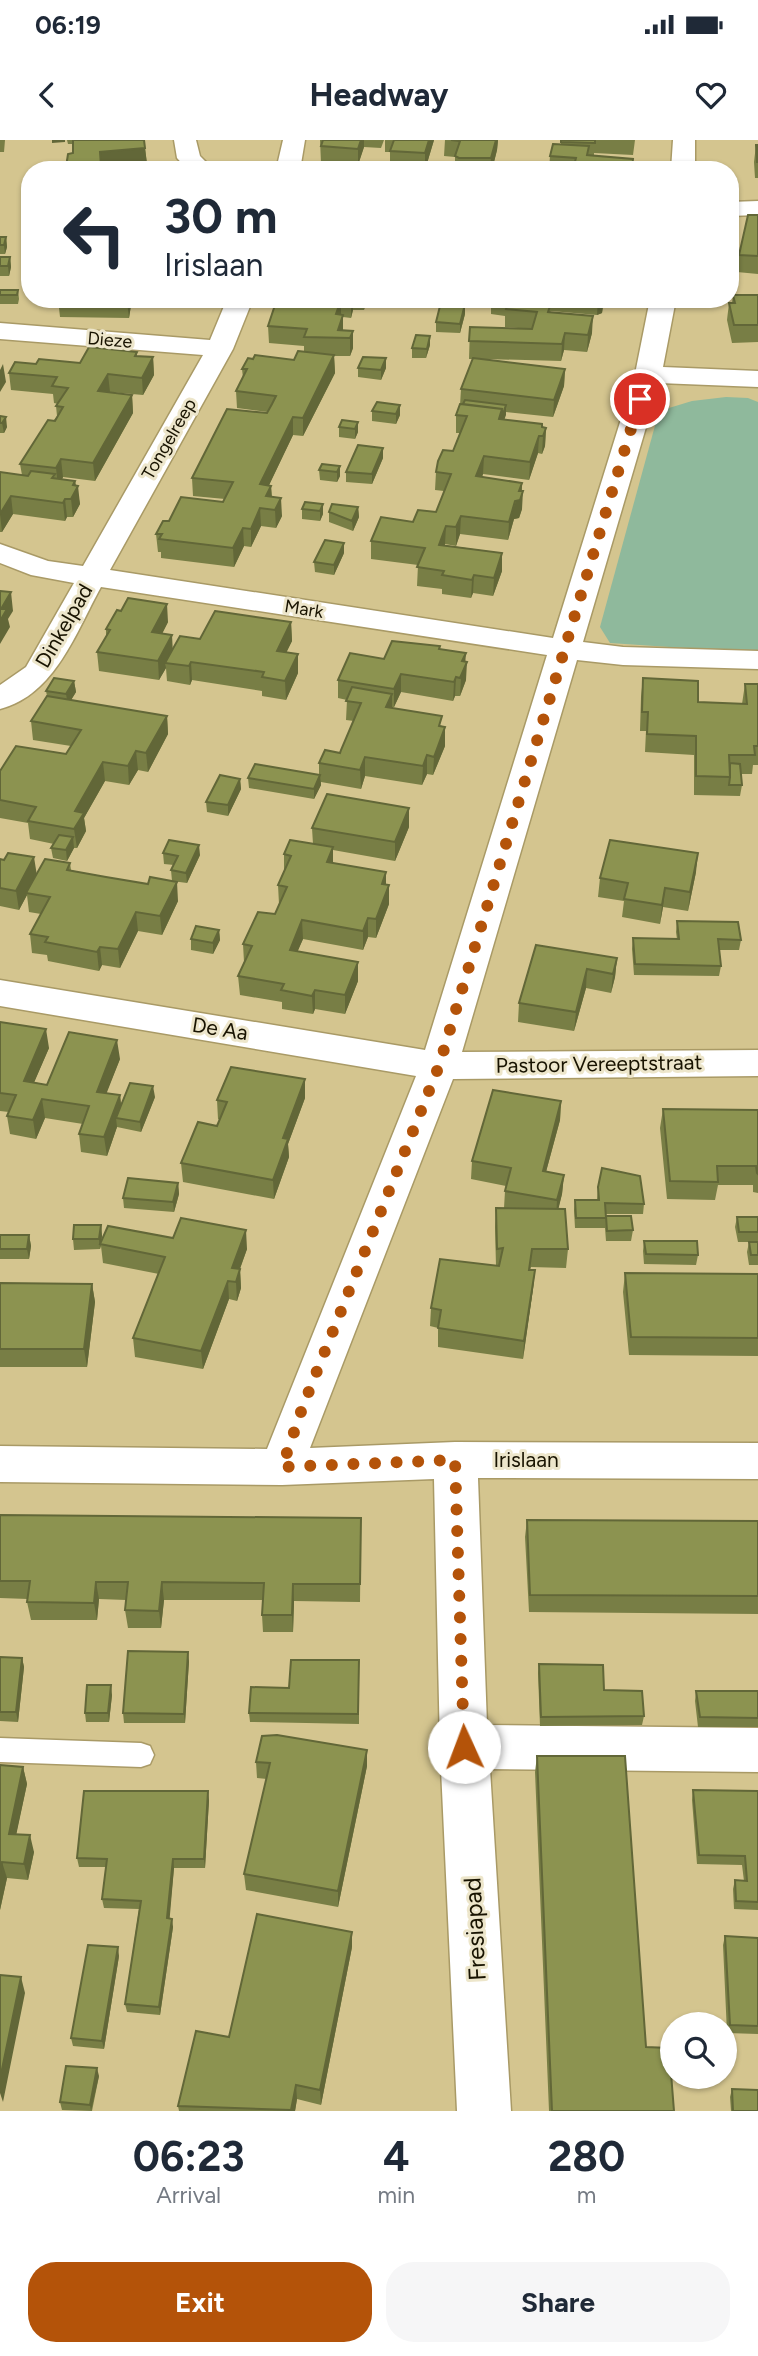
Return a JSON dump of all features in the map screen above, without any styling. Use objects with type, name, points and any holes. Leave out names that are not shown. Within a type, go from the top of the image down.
[{"type":"street","points":[[185,140],[188,158],[192,161]]},
{"type":"street","points":[[290,161],[293,140]]},
{"type":"street","points":[[683,161],[684,140]]},
{"type":"street","points":[[739,209],[758,208]]},
{"type":"street","name":"Tongelreep","points":[[93,577],[110,542],[220,349],[236,308]]},
{"type":"street","points":[[282,1467],[303,1406],[439,1066],[648,374],[661,308]]},
{"type":"street","name":"Dieze","points":[[0,331],[220,349]]},
{"type":"street","points":[[648,374],[687,378],[758,379]]},
{"type":"street","name":"Mark","points":[[0,553],[42,569]]},
{"type":"street","name":"Mark","points":[[0,571],[42,569],[623,656],[758,660]]},
{"type":"street","name":"Dinkelpad","points":[[0,699],[38,673],[93,577]]},
{"type":"street","name":"De Aa","points":[[0,993],[439,1066]]},
{"type":"street","name":"Pastoor Vereeptstraat","points":[[439,1066],[758,1063]]},
{"type":"street","name":"Irislaan","points":[[0,1464],[282,1467],[455,1460],[758,1461]]},
{"type":"street","name":"Fresiapad","points":[[455,1460],[464,1747],[484,2111]]},
{"type":"street","points":[[464,1747],[758,1750]]},
{"type":"lane","points":[[0,1750],[141,1755]]},
{"type":"green space","points":[[726,397],[748,398],[758,402],[758,653],[610,643],[600,627],[659,411],[692,401]]},
{"type":"building","points":[[73,140],[144,140],[145,148],[100,152],[101,161],[67,161],[68,154],[73,153]]},
{"type":"building","points":[[323,140],[361,140],[358,149],[321,146]]},
{"type":"building","points":[[394,140],[429,140],[425,153],[390,151]]},
{"type":"building","points":[[451,140],[496,140],[491,158],[459,158],[455,156],[460,141]]},
{"type":"building","points":[[595,140],[595,143],[561,142]]},
{"type":"building","points":[[553,144],[589,146],[587,155],[633,159],[575,161],[576,158],[550,156]]},
{"type":"building","points":[[748,215],[758,215],[758,256],[739,255]]},
{"type":"building","points":[[0,237],[6,237],[4,245],[0,245]]},
{"type":"building","points":[[0,257],[10,257],[8,266],[0,266]]},
{"type":"building","points":[[0,290],[18,290],[17,295],[0,295]]},
{"type":"building","points":[[739,295],[758,295],[758,325],[734,325],[730,308],[739,308]]},
{"type":"building","points":[[274,308],[338,308],[336,314],[343,315],[338,330],[353,331],[350,338],[304,337],[307,329],[268,326]]},
{"type":"building","points":[[440,308],[464,308],[460,324],[436,322]]},
{"type":"building","points":[[549,308],[548,312],[593,316],[588,335],[565,333],[562,344],[469,341],[470,327],[532,329],[537,312],[506,309]]},
{"type":"building","points":[[416,335],[430,336],[427,349],[412,348]]},
{"type":"building","points":[[89,347],[137,352],[135,356],[153,357],[142,378],[108,374],[98,391],[132,395],[93,463],[61,459],[56,468],[20,464],[48,420],[55,421],[63,407],[56,406],[68,388],[52,386],[57,377],[9,373],[15,362],[36,364],[39,359],[80,363]]},
{"type":"building","points":[[298,351],[334,355],[303,418],[293,417],[260,484],[271,486],[266,496],[281,498],[275,510],[260,508],[251,529],[243,528],[233,548],[159,539],[162,534],[156,534],[163,521],[169,521],[181,497],[223,502],[233,482],[192,478],[227,409],[267,413],[276,396],[236,391],[247,369],[242,369],[248,358],[253,359],[255,355],[294,360]]},
{"type":"building","points":[[363,357],[386,358],[381,370],[358,368]]},
{"type":"building","points":[[473,358],[565,369],[554,400],[461,389]]},
{"type":"building","points":[[465,400],[506,405],[502,417],[502,409],[463,404]]},
{"type":"building","points":[[377,402],[400,405],[396,414],[372,411]]},
{"type":"building","points":[[460,404],[502,409],[499,419],[542,424],[542,427],[546,428],[543,436],[539,436],[530,462],[484,456],[476,476],[522,483],[520,500],[515,501],[509,522],[461,516],[456,527],[446,526],[439,545],[502,553],[494,578],[474,575],[472,580],[442,575],[444,571],[417,567],[425,548],[371,541],[381,517],[413,522],[418,510],[436,512],[451,474],[436,472],[438,461],[443,450],[453,451],[467,416],[456,415]]},
{"type":"building","points":[[342,420],[358,422],[355,429],[339,427]]},
{"type":"building","points":[[358,445],[383,448],[372,474],[346,472]]},
{"type":"building","points":[[322,464],[340,466],[337,472],[319,470]]},
{"type":"building","points":[[31,471],[55,474],[52,478],[75,481],[73,485],[78,486],[71,499],[65,499],[63,503],[11,496],[0,514],[0,472],[28,476]]},
{"type":"building","points":[[305,502],[323,504],[320,511],[302,509]]},
{"type":"building","points":[[332,504],[358,507],[352,521],[329,512]]},
{"type":"building","points":[[325,540],[344,543],[334,565],[314,562]]},
{"type":"building","points":[[0,591],[11,592],[1,609],[7,609],[0,621]]},
{"type":"building","points":[[128,598],[167,604],[152,632],[172,635],[158,661],[97,652],[110,630],[106,629]]},
{"type":"building","points":[[215,611],[291,622],[277,651],[298,654],[285,681],[262,677],[264,672],[191,662],[189,666],[165,663],[180,636],[200,639]]},
{"type":"building","points":[[392,641],[440,646],[439,649],[466,653],[462,661],[467,662],[460,678],[456,677],[454,682],[401,674],[394,689],[338,680],[350,653],[384,659]]},
{"type":"building","points":[[54,678],[74,681],[66,694],[46,691]]},
{"type":"building","points":[[643,678],[698,681],[698,702],[747,704],[745,684],[758,684],[758,746],[754,746],[755,755],[729,755],[730,777],[696,776],[696,736],[647,734],[648,712],[642,712]]},
{"type":"building","points":[[352,687],[392,694],[386,707],[442,716],[439,726],[445,727],[434,757],[427,755],[423,766],[365,757],[360,770],[319,763],[325,750],[340,753],[361,703],[346,701]]},
{"type":"building","points":[[47,696],[167,716],[146,753],[136,751],[128,766],[103,762],[75,811],[84,813],[74,829],[28,821],[36,807],[0,800],[0,771],[16,746],[66,754],[81,730],[31,721]]},
{"type":"building","points":[[730,763],[740,764],[742,785],[729,785]]},
{"type":"building","points":[[255,764],[320,775],[314,789],[248,778]]},
{"type":"building","points":[[220,775],[240,779],[228,805],[206,802]]},
{"type":"building","points":[[327,794],[409,808],[395,842],[312,828]]},
{"type":"building","points":[[59,835],[73,837],[66,850],[51,848]]},
{"type":"building","points":[[169,840],[199,845],[186,873],[171,870],[178,856],[163,853]]},
{"type":"building","points":[[290,840],[333,847],[327,862],[386,872],[382,884],[389,885],[376,919],[368,918],[363,931],[302,920],[290,950],[358,962],[345,995],[315,990],[312,996],[281,990],[284,984],[238,976],[252,946],[243,944],[258,912],[275,914],[287,887],[278,885],[291,856],[284,854]]},
{"type":"building","points":[[610,840],[698,853],[690,892],[665,888],[662,905],[624,899],[628,883],[600,878]]},
{"type":"building","points":[[8,853],[34,857],[16,891],[0,888],[0,859],[4,860]]},
{"type":"building","points":[[45,859],[70,863],[67,870],[106,877],[148,884],[150,877],[177,882],[160,916],[136,912],[118,949],[100,947],[97,952],[45,942],[48,937],[30,934],[50,897],[26,893]]},
{"type":"building","points":[[677,921],[738,922],[741,940],[718,939],[721,966],[635,964],[633,938],[679,939]]},
{"type":"building","points":[[196,926],[219,930],[213,943],[191,939]]},
{"type":"building","points":[[536,945],[617,958],[613,974],[587,969],[576,1012],[519,1003]]},
{"type":"building","points":[[0,1022],[46,1029],[24,1081],[47,1085],[69,1032],[117,1040],[97,1092],[120,1095],[104,1137],[79,1134],[89,1106],[42,1099],[33,1120],[7,1116],[16,1095],[0,1093]]},
{"type":"building","points":[[231,1067],[305,1079],[283,1138],[288,1139],[273,1180],[181,1163],[198,1122],[217,1126],[227,1102],[217,1100]]},
{"type":"building","points":[[130,1083],[153,1086],[140,1122],[116,1118]]},
{"type":"building","points":[[493,1090],[561,1101],[543,1171],[564,1175],[557,1200],[505,1191],[511,1168],[472,1161]]},
{"type":"building","points":[[663,1109],[758,1110],[758,1174],[756,1166],[717,1166],[718,1182],[670,1181]]},
{"type":"building","points":[[602,1168],[640,1176],[644,1204],[605,1203],[606,1218],[576,1218],[575,1200],[599,1200],[598,1187]]},
{"type":"building","points":[[128,1178],[178,1183],[173,1202],[123,1198]]},
{"type":"building","points":[[496,1208],[565,1209],[568,1249],[532,1249],[529,1270],[535,1270],[524,1341],[438,1328],[441,1310],[431,1308],[440,1259],[499,1266],[503,1248],[497,1249]]},
{"type":"building","points":[[606,1216],[631,1216],[633,1230],[607,1231]]},
{"type":"building","points":[[737,1217],[758,1217],[758,1232],[739,1232]]},
{"type":"building","points":[[181,1218],[246,1230],[232,1268],[240,1269],[236,1282],[228,1281],[201,1351],[133,1338],[165,1257],[100,1244],[108,1226],[173,1238]]},
{"type":"building","points":[[74,1225],[101,1225],[99,1239],[73,1239]]},
{"type":"building","points":[[0,1235],[29,1235],[27,1249],[0,1249]]},
{"type":"building","points":[[644,1241],[697,1241],[698,1255],[646,1254]]},
{"type":"building","points":[[749,1242],[758,1242],[758,1255],[751,1255]]},
{"type":"building","points":[[625,1273],[758,1274],[758,1338],[631,1337]]},
{"type":"building","points":[[0,1283],[92,1284],[84,1349],[0,1349]]},
{"type":"building","points":[[0,1515],[361,1518],[360,1584],[293,1584],[292,1615],[262,1615],[264,1583],[162,1582],[159,1611],[125,1610],[128,1582],[96,1582],[94,1603],[27,1602],[30,1581],[0,1581]]},
{"type":"building","points":[[527,1520],[758,1521],[758,1596],[530,1595]]},
{"type":"building","points":[[128,1651],[188,1652],[184,1714],[123,1713]]},
{"type":"building","points":[[0,1657],[22,1658],[16,1712],[0,1712]]},
{"type":"building","points":[[291,1660],[359,1660],[358,1714],[249,1713],[251,1687],[289,1688]]},
{"type":"building","points":[[539,1664],[603,1665],[604,1690],[642,1691],[644,1716],[541,1717]]},
{"type":"building","points":[[87,1685],[111,1685],[108,1713],[85,1713]]},
{"type":"building","points":[[696,1691],[758,1691],[758,1718],[700,1717]]},
{"type":"building","points":[[277,1735],[367,1750],[338,1891],[244,1874],[270,1763],[256,1762],[262,1736]]},
{"type":"building","points":[[537,1756],[625,1756],[646,2047],[660,2048],[660,2089],[672,2089],[674,2111],[552,2111]]},
{"type":"building","points":[[0,1765],[23,1767],[9,1834],[30,1835],[24,1864],[2,1862],[0,1873]]},
{"type":"building","points":[[693,1790],[758,1791],[758,1902],[736,1901],[735,1880],[747,1881],[745,1856],[699,1855]]},
{"type":"building","points":[[84,1791],[208,1791],[204,1859],[173,1859],[167,1918],[172,1919],[159,2007],[125,2004],[141,1901],[102,1899],[107,1859],[77,1858]]},
{"type":"building","points":[[257,1914],[352,1932],[320,2090],[296,2085],[291,2110],[178,2106],[196,2031],[229,2037]]},
{"type":"building","points":[[725,1936],[758,1938],[758,2026],[737,2025],[737,2012],[729,2012]]},
{"type":"building","points":[[88,1945],[118,1947],[102,2041],[71,2038]]},
{"type":"building","points":[[0,1975],[21,1977],[0,2079]]},
{"type":"building","points":[[66,2066],[97,2068],[90,2105],[60,2102]]},
{"type":"building","points":[[732,2089],[758,2090],[758,2111],[733,2111]]},
{"type":"route","points":[[464,1747],[455,1460],[282,1467],[303,1406],[439,1066],[640,399]]}]
